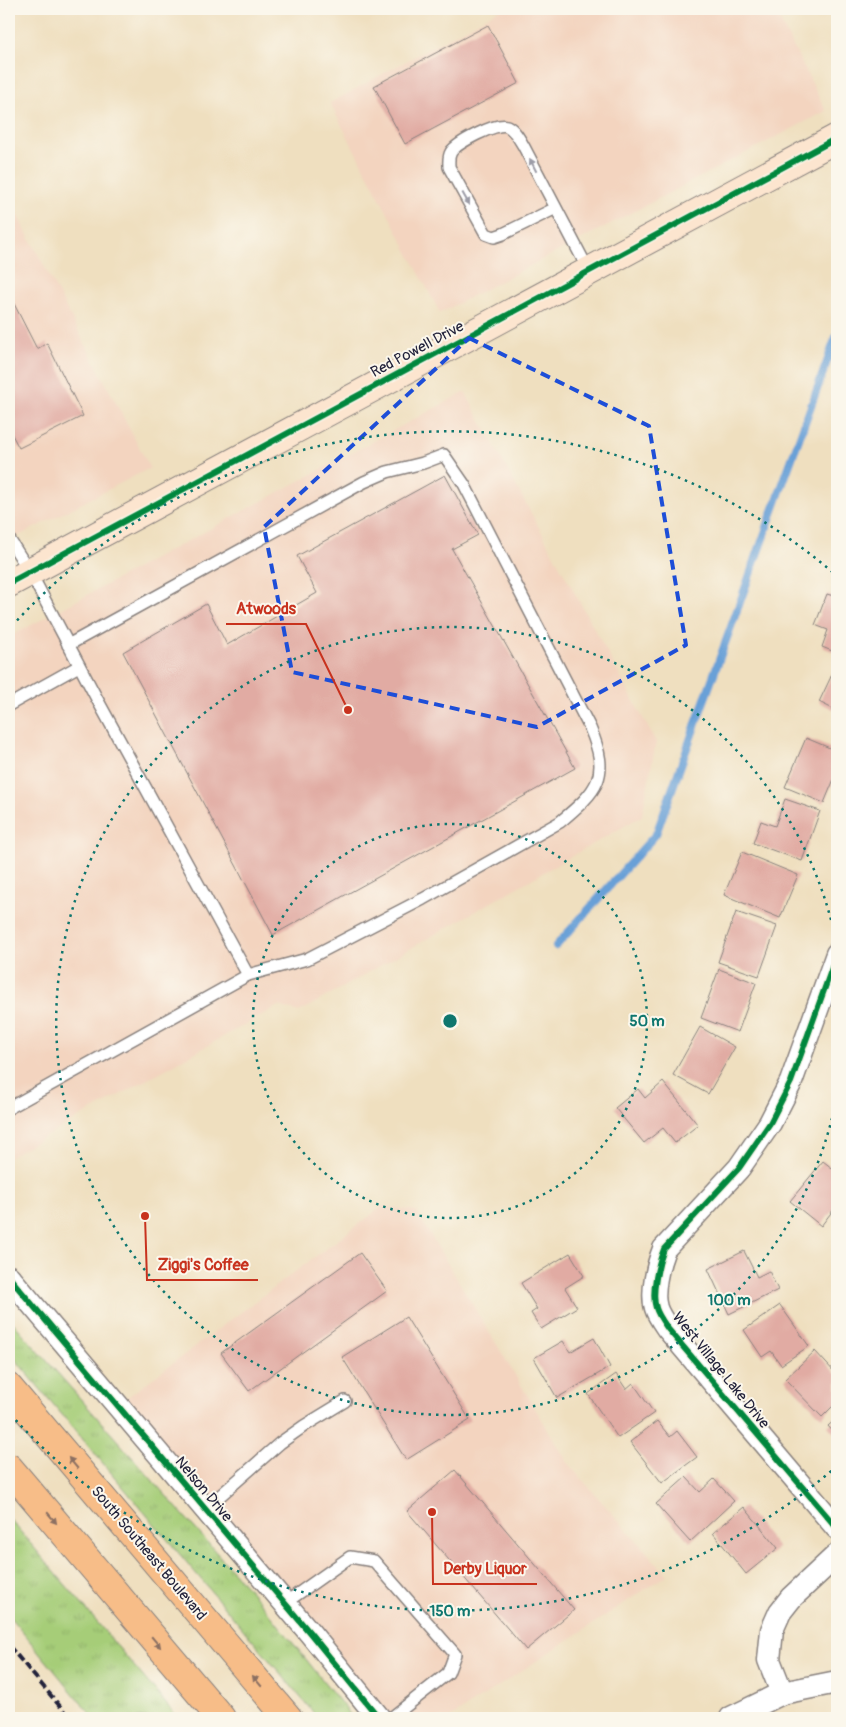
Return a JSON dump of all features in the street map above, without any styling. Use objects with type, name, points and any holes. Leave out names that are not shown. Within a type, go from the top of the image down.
[{"type":"main road","name":"South Southeast Boulevard","points":[[9,1388],[288,1718]]},
{"type":"main road","points":[[9,1468],[221,1718]]},
{"type":"street","name":"Red Powell Drive","points":[[19,577],[837,138]]},
{"type":"street","name":"West Village Lake Drive","points":[[837,954],[791,1082],[770,1123],[739,1168],[664,1249],[658,1264],[655,1285],[656,1308],[668,1330],[837,1528]]},
{"type":"street","name":"Nelson Drive","points":[[9,1277],[285,1603],[379,1718]]},
{"type":"street","points":[[782,1692],[769,1660],[772,1630],[780,1612],[791,1598],[837,1555]]},
{"type":"street","points":[[731,1718],[782,1692],[837,1682]]},
{"type":"lane","points":[[556,208],[503,234],[494,236],[486,234],[450,167],[448,158],[452,150],[459,143],[489,129],[507,126],[516,134],[524,147],[556,208],[589,271]]},
{"type":"lane","points":[[9,1108],[248,976],[307,959],[423,899],[560,822],[594,788],[600,775],[601,760],[590,728],[464,484],[444,455],[423,463],[387,472],[364,482],[68,645]]},
{"type":"lane","points":[[9,539],[19,577],[68,645],[248,976]]},
{"type":"lane","points":[[9,704],[80,666]]},
{"type":"lane","points":[[205,1509],[280,1443],[345,1401]]},
{"type":"lane","points":[[285,1603],[350,1557],[374,1561],[455,1654],[448,1673],[391,1718]]},
{"type":"highlighted area","points":[[469,338],[649,426],[686,645],[537,727],[292,672],[264,527]]},
{"type":"shaded area","points":[[501,9],[774,9],[826,111],[440,313],[330,103]]},
{"type":"shaded area","points":[[9,199],[150,468],[9,541]]},
{"type":"shaded area","points":[[465,392],[656,742],[642,816],[299,1012],[278,1006],[9,1157],[9,637]]},
{"type":"shaded area","points":[[383,1206],[416,1211],[570,1466],[667,1575],[450,1718],[376,1718],[117,1405]]},
{"type":"green space","points":[[9,1318],[261,1603],[353,1718],[318,1718],[9,1352]]},
{"type":"green space","points":[[9,1518],[178,1718],[94,1718],[82,1704],[9,1616]]},
{"type":"building","points":[[488,25],[519,83],[405,144],[374,86]]},
{"type":"building","points":[[9,294],[37,349],[47,343],[83,416],[19,448],[9,429]]},
{"type":"building","points":[[445,475],[478,535],[452,549],[575,768],[273,935],[123,652],[206,604],[227,645],[317,593],[297,556]]},
{"type":"building","points":[[827,594],[837,597],[837,653],[822,647],[828,630],[815,625]]},
{"type":"building","points":[[837,664],[837,711],[819,702]]},
{"type":"building","points":[[806,738],[837,751],[837,772],[824,803],[785,787]]},
{"type":"building","points":[[785,799],[820,811],[802,861],[753,843],[761,821],[775,826]]},
{"type":"building","points":[[742,852],[798,875],[780,918],[724,895]]},
{"type":"building","points":[[736,912],[777,926],[759,976],[718,962]]},
{"type":"building","points":[[719,969],[756,983],[738,1032],[701,1018]]},
{"type":"building","points":[[700,1027],[735,1047],[708,1094],[673,1075]]},
{"type":"building","points":[[663,1082],[698,1125],[675,1143],[663,1128],[644,1143],[615,1108],[638,1089],[645,1098]]},
{"type":"building","points":[[823,1161],[837,1172],[837,1205],[821,1226],[790,1201]]},
{"type":"building","points":[[744,1251],[757,1277],[769,1271],[778,1290],[729,1314],[708,1269]]},
{"type":"building","points":[[360,1253],[387,1291],[249,1391],[221,1353]]},
{"type":"building","points":[[570,1253],[584,1276],[565,1288],[577,1307],[541,1329],[531,1313],[537,1309],[521,1283]]},
{"type":"building","points":[[780,1305],[809,1346],[781,1365],[771,1351],[762,1357],[744,1330]]},
{"type":"building","points":[[406,1317],[470,1420],[406,1460],[342,1357]]},
{"type":"building","points":[[594,1338],[610,1367],[557,1398],[534,1358],[563,1341],[570,1352]]},
{"type":"building","points":[[815,1351],[837,1375],[837,1402],[822,1417],[785,1379]]},
{"type":"building","points":[[616,1374],[626,1389],[633,1383],[654,1413],[618,1438],[588,1394]]},
{"type":"building","points":[[837,1418],[837,1436],[828,1426]]},
{"type":"building","points":[[657,1421],[670,1437],[677,1431],[697,1457],[662,1483],[630,1442]]},
{"type":"building","points":[[455,1470],[574,1610],[526,1650],[407,1511]]},
{"type":"building","points":[[686,1477],[700,1492],[714,1479],[734,1501],[690,1542],[656,1504]]},
{"type":"building","points":[[744,1507],[778,1548],[746,1574],[713,1533]]},
{"type":"waterway","points":[[556,946],[656,834],[837,334]]},
{"type":"railway","points":[[9,1646],[70,1718]]},
{"type":"cycle path","points":[[9,583],[837,138]]},
{"type":"cycle path","points":[[837,954],[791,1082],[770,1123],[739,1168],[664,1249],[654,1295],[657,1311],[668,1329],[837,1528]]},
{"type":"cycle path","points":[[9,1277],[310,1633],[379,1718]]},
{"type":"place","name":"Atwoods","points":[[348,710]]},
{"type":"place","name":"Ziggi's Coffee","points":[[145,1216]]},
{"type":"place","name":"Derby Liquor","points":[[432,1512]]}]
